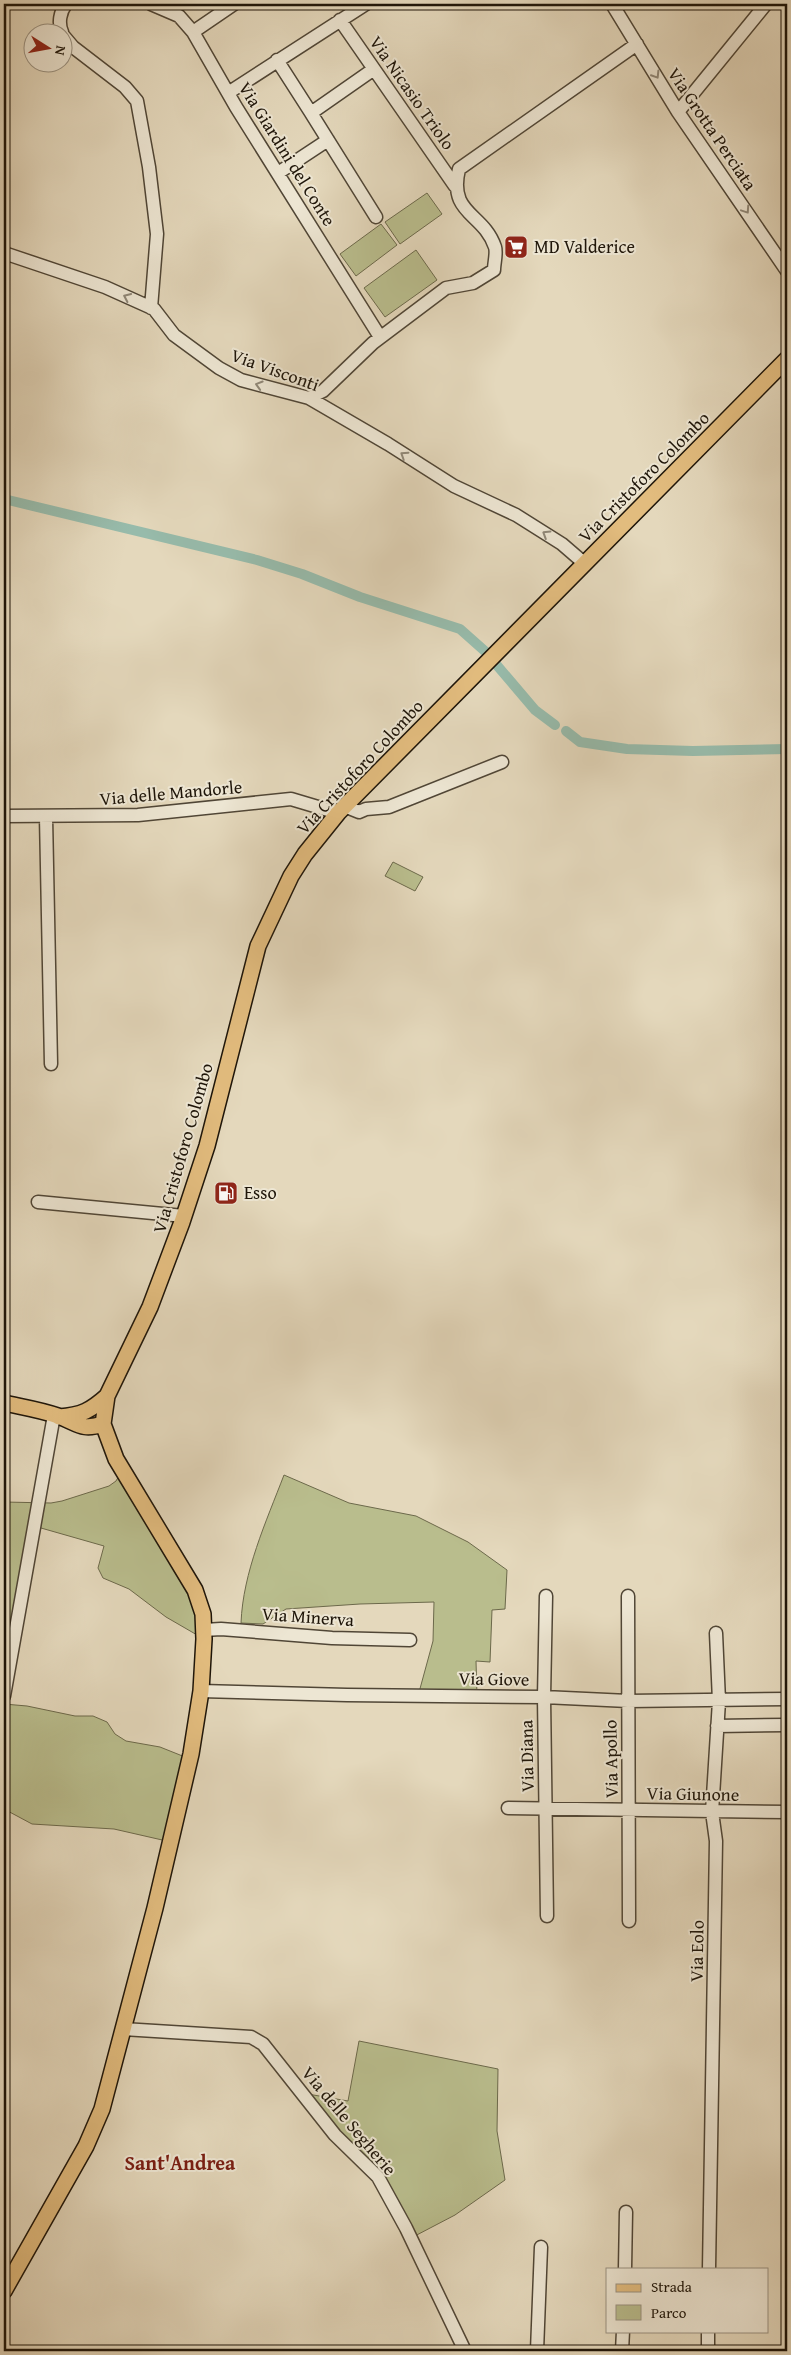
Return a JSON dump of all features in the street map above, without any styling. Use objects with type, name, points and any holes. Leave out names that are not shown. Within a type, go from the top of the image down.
[{"type":"main road","name":"Via Cristoforo Colombo","points":[[103,1424],[107,1396],[150,1308],[184,1216],[206,1146],[258,946],[291,876],[305,854],[341,810],[787,359]]},
{"type":"main road","points":[[78,1421],[107,1396]]},
{"type":"main road","points":[[4,1403],[78,1421],[91,1428],[103,1424],[116,1459],[196,1590],[203,1614],[204,1630],[200,1691],[190,1759],[155,1908],[102,2109],[86,2146],[4,2291]]},
{"type":"main road","points":[[78,1421],[116,1459]]},
{"type":"street","points":[[60,22],[66,4]]},
{"type":"street","name":"Via Giardini del Conte","points":[[151,4],[179,16],[193,32],[278,174],[380,337]]},
{"type":"street","points":[[193,32],[234,4]]},
{"type":"street","points":[[228,92],[366,4]]},
{"type":"street","name":"Via Grotta Perciata","points":[[612,4],[678,112],[787,271]]},
{"type":"street","points":[[678,112],[766,4]]},
{"type":"street","name":"Via Nicasio Triolo","points":[[340,20],[455,186],[460,203],[482,225],[496,248],[494,270],[473,283],[446,288],[380,337]]},
{"type":"street","points":[[455,186],[459,169],[637,44]]},
{"type":"street","points":[[72,46],[125,87],[137,101],[149,167],[156,234],[150,308]]},
{"type":"street","points":[[277,60],[376,217]]},
{"type":"street","points":[[311,113],[374,69]]},
{"type":"street","points":[[278,174],[328,140]]},
{"type":"street","name":"Via Visconti","points":[[4,252],[105,287],[150,308],[174,335],[219,368],[241,380],[309,398],[388,444],[454,486],[516,515],[562,544],[584,563]]},
{"type":"street","points":[[309,398],[323,391],[380,337]]},
{"type":"street","name":"Via delle Mandorle","points":[[4,816],[138,815],[291,799],[359,812],[366,809],[389,807],[502,762]]},
{"type":"street","points":[[46,817],[51,1064]]},
{"type":"street","points":[[38,1202],[184,1216]]},
{"type":"street","points":[[4,1696],[57,1416]]},
{"type":"street","name":"Via Diana","points":[[546,1596],[544,1697],[547,1916]]},
{"type":"street","name":"Via Apollo","points":[[628,1596],[629,1921]]},
{"type":"street","name":"Via Minerva","points":[[204,1630],[221,1629],[332,1638],[410,1640]]},
{"type":"street","name":"Via Eolo","points":[[709,2268],[716,1841],[712,1812],[719,1701],[716,1633]]},
{"type":"street","name":"Via Giove","points":[[200,1691],[544,1697],[628,1701],[787,1699]]},
{"type":"street","points":[[717,1726],[787,1724]]},
{"type":"street","name":"Via Giunone","points":[[508,1808],[787,1812]]},
{"type":"street","name":"Via delle Segherie","points":[[123,2029],[251,2037],[263,2044],[335,2135],[378,2177],[406,2228],[465,2351]]},
{"type":"street","points":[[624,2268],[626,2212]]},
{"type":"street","points":[[537,2351],[541,2247]]},
{"type":"street","points":[[622,2351],[623,2332]]},
{"type":"street","points":[[708,2332],[708,2351]]},
{"type":"green space","points":[[427,193],[442,214],[400,244],[385,222]]},
{"type":"green space","points":[[381,224],[397,245],[356,276],[340,254]]},
{"type":"green space","points":[[416,250],[437,280],[385,317],[364,288]]},
{"type":"green space","points":[[393,862],[423,877],[415,891],[385,876]]},
{"type":"green space","points":[[120,1474],[195,1590],[204,1639],[166,1617],[129,1589],[103,1578],[98,1568],[104,1546],[34,1526],[4,1666],[4,1502],[51,1503],[62,1501],[109,1486],[116,1481]]},
{"type":"green space","points":[[284,1475],[349,1503],[416,1516],[468,1542],[507,1570],[505,1609],[492,1610],[490,1662],[476,1661],[477,1696],[418,1696],[433,1641],[434,1602],[286,1609],[263,1624],[241,1623],[246,1585],[256,1548]]},
{"type":"green space","points":[[4,1704],[27,1706],[75,1716],[93,1716],[107,1722],[115,1734],[126,1741],[160,1747],[190,1759],[171,1842],[114,1829],[32,1824],[4,1809]]},
{"type":"green space","points":[[359,2041],[498,2069],[497,2131],[505,2180],[455,2215],[411,2238],[378,2177],[302,2093],[348,2101]]},
{"type":"waterway","points":[[4,499],[257,560],[302,574],[360,597],[460,629],[487,653]]},
{"type":"waterway","points":[[495,663],[535,710],[555,725]]},
{"type":"waterway","points":[[566,731],[580,742],[627,749],[693,751],[787,749]]},
{"type":"place","name":"MD Valderice","points":[[516,247]]},
{"type":"place","name":"Esso","points":[[226,1193]]},
{"type":"district","name":"Sant'Andrea","points":[[180,2163]]}]
